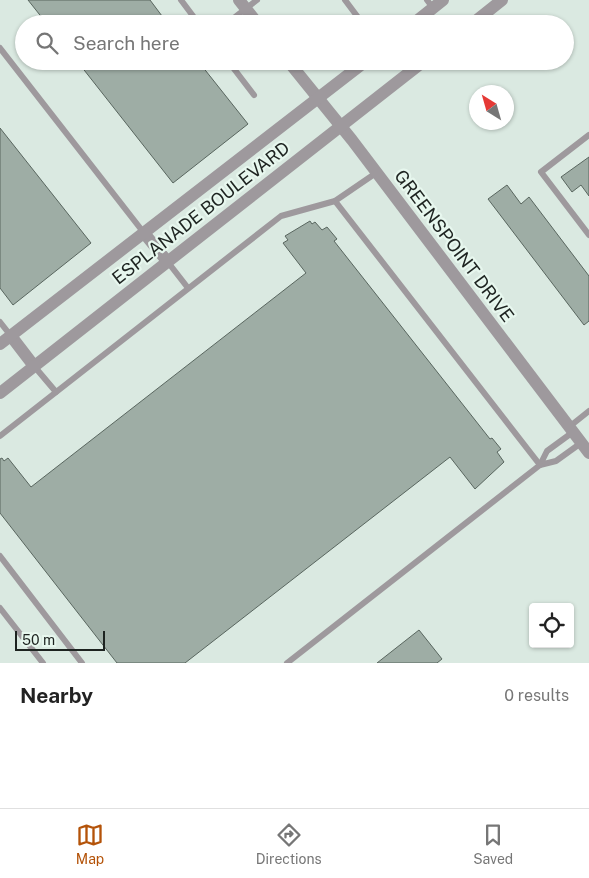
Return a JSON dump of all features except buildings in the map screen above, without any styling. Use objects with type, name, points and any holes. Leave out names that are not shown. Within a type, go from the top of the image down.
[{"type":"street","points":[[483,15],[502,0]]},
{"type":"street","points":[[422,15],[434,3]]},
{"type":"street","points":[[242,4],[251,15]]},
{"type":"street","name":"GREENSPOINT DRIVE","points":[[295,70],[341,126],[585,448]]},
{"type":"street","name":"ESPLANADE BOULEVARD","points":[[0,344],[355,70]]},
{"type":"street","name":"ESPLANADE BOULEVARD","points":[[0,393],[166,261],[413,70]]},
{"type":"street","points":[[144,233],[166,261]]},
{"type":"street","points":[[10,336],[34,366]]},
{"type":"lane","points":[[181,0],[192,15]]},
{"type":"lane","points":[[233,15],[242,4],[257,0]]},
{"type":"lane","points":[[345,0],[356,15]]},
{"type":"lane","points":[[0,48],[15,67]]},
{"type":"lane","points":[[17,70],[144,233]]},
{"type":"lane","points":[[235,70],[254,95]]},
{"type":"lane","points":[[589,135],[541,172],[589,235]]},
{"type":"lane","points":[[0,436],[281,216],[335,201],[376,173]]},
{"type":"lane","points":[[335,201],[540,465]]},
{"type":"lane","points":[[166,261],[188,288]]},
{"type":"lane","points":[[0,322],[10,336]]},
{"type":"lane","points":[[34,366],[56,392]]},
{"type":"lane","points":[[540,465],[547,451],[589,411]]},
{"type":"lane","points":[[287,663],[540,465],[556,461],[585,448]]},
{"type":"lane","points":[[0,556],[82,663]]},
{"type":"lane","points":[[0,608],[43,663]]}]
